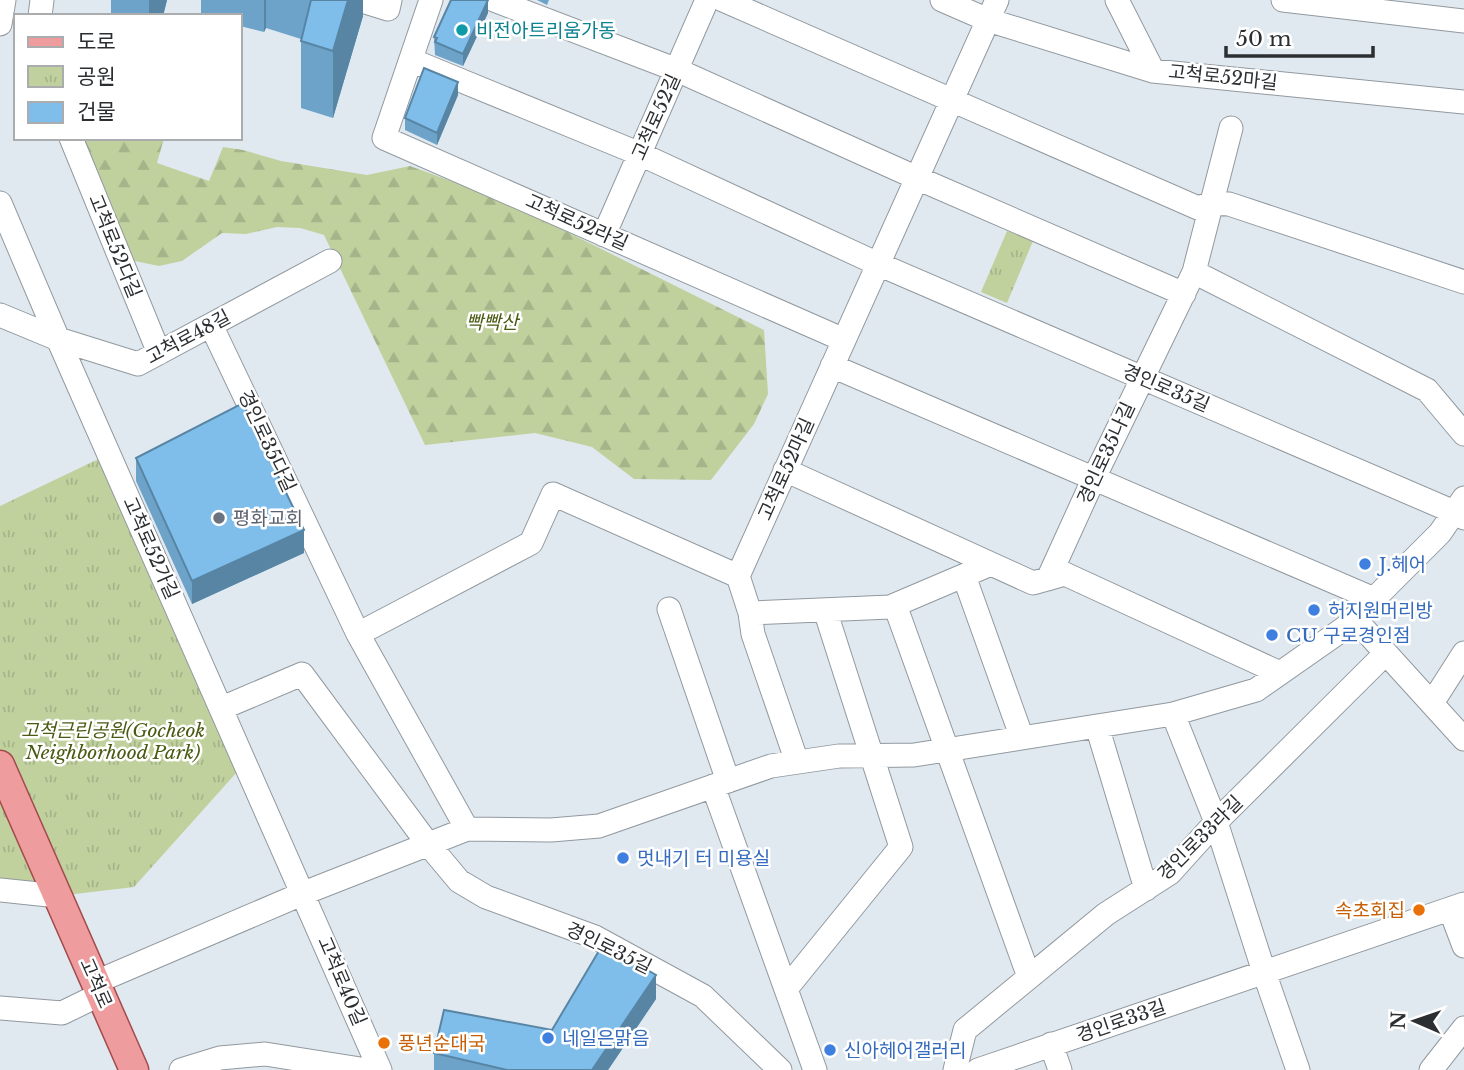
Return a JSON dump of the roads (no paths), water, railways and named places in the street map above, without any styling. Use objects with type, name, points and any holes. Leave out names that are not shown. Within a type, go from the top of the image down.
[{"type":"main road","name":"고척로","points":[[0,765],[134,1070]]},
{"type":"street","points":[[0,24],[4,0]]},
{"type":"street","points":[[359,0],[388,9],[390,0]]},
{"type":"street","name":"고척로52라길","points":[[431,0],[384,138],[844,340]]},
{"type":"street","points":[[494,0],[677,70],[1184,294]]},
{"type":"street","name":"고척로52길","points":[[604,235],[707,0]]},
{"type":"street","points":[[723,0],[1198,208],[1212,204],[1229,204],[1464,282]]},
{"type":"street","points":[[942,0],[993,10]]},
{"type":"street","points":[[1117,0],[1153,71]]},
{"type":"street","points":[[1283,0],[1464,21]]},
{"type":"street","name":"고척로52마길","points":[[738,576],[993,10],[1153,71],[1464,102]]},
{"type":"street","points":[[411,60],[640,154],[878,264]]},
{"type":"street","name":"경인로35나길","points":[[1048,579],[1194,272],[1231,128]]},
{"type":"street","name":"고척로52다길","points":[[72,140],[159,353]]},
{"type":"street","name":"고척로52가길","points":[[0,203],[304,893]]},
{"type":"street","name":"고척로48길","points":[[0,315],[58,339],[138,364],[330,261]]},
{"type":"street","name":"경인로35길","points":[[0,1008],[62,1013],[98,988],[304,893],[467,829],[551,830],[599,826],[771,766],[839,756],[914,755],[946,750],[1173,714],[1256,690],[1346,626],[1461,509],[1142,378],[878,264]]},
{"type":"street","points":[[1194,272],[1426,390],[1464,434]]},
{"type":"street","name":"경인로35다길","points":[[211,325],[358,634],[467,829]]},
{"type":"street","points":[[832,366],[1374,598]]},
{"type":"street","points":[[785,470],[1033,583],[1065,574],[1280,673]]},
{"type":"street","points":[[358,634],[531,543],[553,494],[738,576],[750,613],[753,634],[797,762]]},
{"type":"street","points":[[750,613],[890,607],[991,564]]},
{"type":"street","points":[[964,576],[1022,738]]},
{"type":"street","points":[[895,605],[1029,977]]},
{"type":"street","points":[[669,609],[721,784],[786,989],[815,1070]]},
{"type":"street","points":[[786,989],[901,847],[825,610]]},
{"type":"street","points":[[1354,618],[1464,739]]},
{"type":"street","name":"경인로33라길","points":[[955,1070],[965,1030],[1106,914],[1170,873],[1216,822],[1387,653]]},
{"type":"street","points":[[1432,703],[1464,653]]},
{"type":"street","name":"경인로35길","points":[[222,708],[302,674],[428,844],[459,881],[486,897],[595,937],[703,996],[780,1070]]},
{"type":"street","points":[[1173,714],[1216,822],[1298,1070]]},
{"type":"street","points":[[1097,726],[1146,889]]},
{"type":"street","points":[[0,890],[58,896]]},
{"type":"street","name":"고척로40길","points":[[304,893],[380,1070]]},
{"type":"street","name":"경인로33길","points":[[978,1070],[1457,906],[1464,946]]},
{"type":"street","points":[[1431,1070],[1464,1028]]},
{"type":"street","points":[[1051,1044],[1060,1070]]},
{"type":"street","points":[[181,1070],[220,1058],[265,1054],[367,1070]]},
{"type":"place","name":"비전아트리움가동","points":[[462,30]]},
{"type":"place","name":"평화교회","points":[[219,518]]},
{"type":"place","name":"J.헤어","points":[[1365,564]]},
{"type":"place","name":"허지원머리방","points":[[1314,610]]},
{"type":"place","name":"CU 구로경인점","points":[[1272,635]]},
{"type":"place","name":"멋내기 터 미용실","points":[[623,858]]},
{"type":"place","name":"속초회집","points":[[1419,910]]},
{"type":"place","name":"네일은맑음","points":[[548,1038]]},
{"type":"place","name":"풍년순대국","points":[[384,1043]]},
{"type":"place","name":"신아헤어갤러리","points":[[830,1050]]},
{"type":"park label","name":"빡빡산","points":[[492,322]]},
{"type":"park label","name":"고척근린공원(Gocheok Neighborhood Park)","points":[[113,741]]}]
